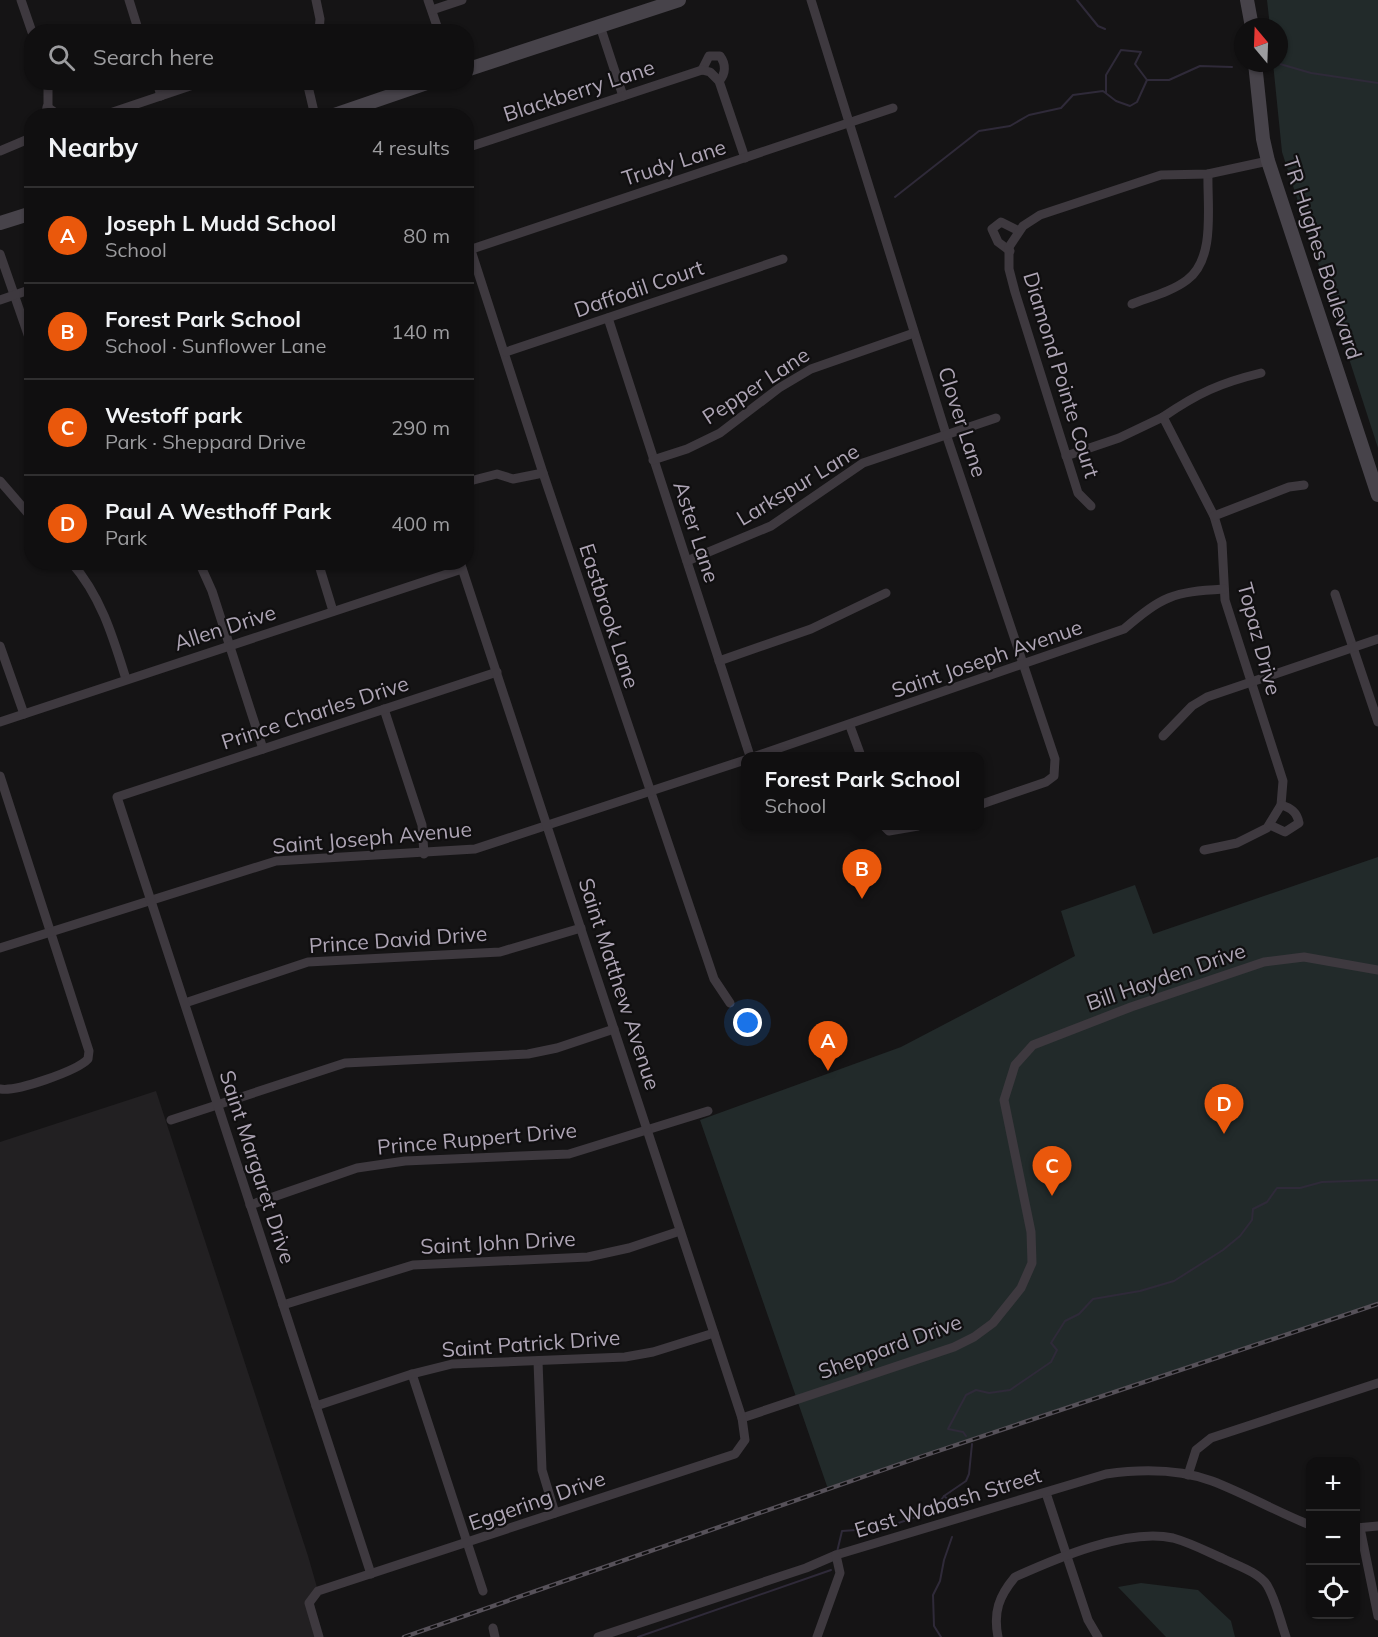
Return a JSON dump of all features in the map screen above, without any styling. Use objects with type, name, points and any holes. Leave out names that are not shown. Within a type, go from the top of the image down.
[{"type":"main road","points":[[474,67],[600,26],[654,4],[679,0]]},
{"type":"main road","points":[[1247,0],[1250,18]]},
{"type":"main road","name":"TR Hughes Boulevard","points":[[1256,72],[1263,139],[1268,161],[1378,495]]},
{"type":"main road","points":[[354,108],[407,90]]},
{"type":"main road","points":[[0,223],[24,216]]},
{"type":"street","points":[[21,0],[29,24]]},
{"type":"street","points":[[129,0],[136,24]]},
{"type":"street","points":[[316,0],[320,24]]},
{"type":"street","points":[[428,0],[436,24]]},
{"type":"street","points":[[432,10],[462,0]]},
{"type":"street","name":"Clover Lane","points":[[811,0],[946,434],[1055,759],[1054,776],[1046,783],[984,803]]},
{"type":"street","points":[[600,26],[623,96]]},
{"type":"street","name":"Blackberry Lane","points":[[474,145],[706,71],[709,56],[720,56],[725,61],[725,69],[719,81]]},
{"type":"street","points":[[706,71],[719,81],[745,158]]},
{"type":"street","points":[[46,108],[47,90]]},
{"type":"street","points":[[159,90],[161,96]]},
{"type":"street","points":[[125,108],[179,90]]},
{"type":"street","points":[[309,90],[313,108]]},
{"type":"street","name":"Trudy Lane","points":[[474,248],[893,108]]},
{"type":"street","points":[[0,151],[24,141]]},
{"type":"street","points":[[1019,231],[1040,215],[1144,179],[1171,173],[1208,174],[1268,161]]},
{"type":"street","points":[[1131,304],[1165,292],[1189,279],[1200,265],[1206,238],[1208,174]]},
{"type":"street","name":"Diamond Pointe Court","points":[[1010,251],[998,242],[992,229],[1000,222],[1019,231],[1010,251],[1010,268],[1015,292],[1078,493],[1090,506]]},
{"type":"street","points":[[0,254],[24,325]]},
{"type":"street","name":"Daffodil Court","points":[[506,352],[783,259]]},
{"type":"street","name":"Eastbrook Lane","points":[[474,264],[506,352],[543,473],[649,793],[714,979],[730,1003]]},
{"type":"street","points":[[0,300],[24,292]]},
{"type":"street","name":"Aster Lane","points":[[608,318],[749,752]]},
{"type":"street","name":"Pepper Lane","points":[[653,460],[687,449],[720,433],[779,388],[811,369],[914,333]]},
{"type":"street","points":[[1066,456],[1119,438],[1163,417],[1199,393],[1228,381],[1261,373]]},
{"type":"street","name":"Topaz Drive","points":[[1163,417],[1214,516],[1222,543],[1224,589],[1283,781],[1281,805],[1270,825]]},
{"type":"street","name":"Larkspur Lane","points":[[687,561],[771,526],[863,463],[996,418]]},
{"type":"street","points":[[474,480],[497,474],[513,479],[543,473]]},
{"type":"street","points":[[0,481],[24,509]]},
{"type":"street","points":[[1214,516],[1289,487],[1304,485]]},
{"type":"street","points":[[77,570],[97,598],[111,629],[126,679]]},
{"type":"street","points":[[203,570],[231,645],[263,749]]},
{"type":"street","points":[[320,570],[333,611]]},
{"type":"street","name":"Allen Drive","points":[[0,722],[450,570]]},
{"type":"street","name":"Saint Matthew Avenue","points":[[462,570],[742,1418]]},
{"type":"street","name":"Saint Joseph Avenue","points":[[769,752],[1024,666],[1124,629],[1155,603],[1166,597],[1193,591],[1224,589]]},
{"type":"street","points":[[719,661],[812,629],[886,593]]},
{"type":"street","points":[[1335,594],[1378,722]]},
{"type":"street","points":[[1163,736],[1192,706],[1207,697],[1378,639]]},
{"type":"street","points":[[0,646],[24,714]]},
{"type":"street","name":"Prince Charles Drive","points":[[143,788],[497,672]]},
{"type":"street","points":[[384,709],[422,825],[424,854]]},
{"type":"street","points":[[850,726],[860,752]]},
{"type":"street","name":"Saint Joseph Avenue","points":[[0,948],[276,861],[424,854],[475,849],[741,761]]},
{"type":"street","points":[[0,776],[88,1044],[88,1059],[76,1069],[13,1089],[0,1089]]},
{"type":"street","name":"Saint Margaret Drive","points":[[143,788],[117,797],[371,1574]]},
{"type":"street","points":[[1204,850],[1245,840],[1270,825],[1285,832],[1299,823],[1297,815],[1290,808],[1281,805]]},
{"type":"street","points":[[888,830],[906,830]]},
{"type":"street","name":"Prince David Drive","points":[[184,1003],[308,962],[500,952],[581,928]]},
{"type":"street","name":"Bill Hayden Drive","points":[[1004,1100],[1015,1065],[1033,1045],[1131,1007],[1264,962],[1284,958],[1304,957],[1360,969],[1378,970]]},
{"type":"street","points":[[171,1120],[217,1103],[345,1063],[528,1054],[557,1048],[614,1029]]},
{"type":"street","name":"Sheppard Drive","points":[[742,1418],[954,1347],[974,1337],[993,1323],[1008,1306],[1021,1288],[1032,1263],[1031,1232],[1004,1100]]},
{"type":"street","name":"Prince Ruppert Drive","points":[[250,1204],[357,1168],[383,1163],[569,1154],[708,1111]]},
{"type":"street","name":"Saint John Drive","points":[[283,1305],[413,1265],[588,1257],[629,1248],[680,1231]]},
{"type":"street","name":"Saint Patrick Drive","points":[[316,1406],[412,1374],[452,1364],[625,1357],[653,1352],[714,1333]]},
{"type":"street","points":[[538,1361],[542,1470],[555,1513]]},
{"type":"street","points":[[412,1374],[483,1591]]},
{"type":"street","points":[[1188,1475],[1196,1450],[1211,1438],[1378,1383]]},
{"type":"street","name":"Eggering Drive","points":[[319,1637],[310,1609],[313,1596],[318,1591],[735,1454],[745,1440],[742,1418]]},
{"type":"street","name":"East Wabash Street","points":[[598,1637],[806,1568],[836,1555],[1106,1474],[1130,1470],[1188,1475],[1211,1481],[1306,1523]]},
{"type":"street","points":[[1046,1493],[1088,1620],[1098,1637]]},
{"type":"street","points":[[1360,1528],[1378,1526]]},
{"type":"street","points":[[998,1637],[995,1617],[998,1604],[1005,1588],[1015,1576],[1067,1556],[1122,1539],[1149,1536],[1173,1538],[1255,1574],[1266,1584],[1286,1637]]},
{"type":"street","points":[[1360,1537],[1378,1616]]},
{"type":"street","points":[[817,1637],[840,1573],[836,1555]]},
{"type":"shaded area","points":[[1267,0],[1378,0],[1378,448],[1282,152],[1274,72],[1288,72],[1288,18],[1269,18]]},
{"type":"shaded area","points":[[1378,857],[1378,1305],[828,1489],[700,1120],[901,1047],[1075,956],[1061,911],[1135,885],[1153,934]]},
{"type":"shaded area","points":[[156,1091],[308,1556],[318,1591],[313,1596],[319,1637],[0,1637],[0,1142]]},
{"type":"shaded area","points":[[1141,1583],[1198,1590],[1231,1621],[1235,1637],[1166,1637],[1118,1587]]},
{"type":"waterway","points":[[1077,0],[1098,26],[1105,29]]},
{"type":"waterway","points":[[1106,93],[1106,75],[1121,50],[1141,52],[1135,64],[1147,80]]},
{"type":"waterway","points":[[895,197],[979,131],[1010,126],[1029,115],[1061,108],[1073,95],[1103,91],[1116,101],[1130,106],[1137,102],[1147,80],[1169,80],[1200,66],[1232,67]]},
{"type":"waterway","points":[[1288,66],[1311,73],[1378,83]]},
{"type":"waterway","points":[[966,1436],[963,1432],[948,1429],[966,1395],[976,1390],[989,1393],[1010,1390],[1051,1362],[1057,1350],[1051,1343],[1065,1321],[1079,1314],[1093,1299],[1140,1291],[1174,1281],[1223,1250],[1240,1236],[1252,1220],[1253,1209],[1267,1202],[1277,1188],[1300,1188],[1322,1182],[1378,1180]]},
{"type":"waterway","points":[[837,1552],[842,1531],[884,1528],[933,1511],[944,1496],[966,1481],[969,1474],[972,1444]]},
{"type":"waterway","points":[[944,1496],[954,1504]]},
{"type":"waterway","points":[[941,1637],[934,1626],[933,1595],[940,1581],[952,1537]]},
{"type":"waterway","points":[[638,1637],[831,1570]]},
{"type":"railway","points":[[404,1637],[920,1457],[1378,1304]]},
{"type":"place","name":"Forest Park School","points":[[862,899]]},
{"type":"place","name":"Joseph L Mudd School","points":[[828,1071]]},
{"type":"place","name":"Paul A Westhoff Park","points":[[1224,1134]]},
{"type":"place","name":"Westoff park","points":[[1052,1196]]}]
